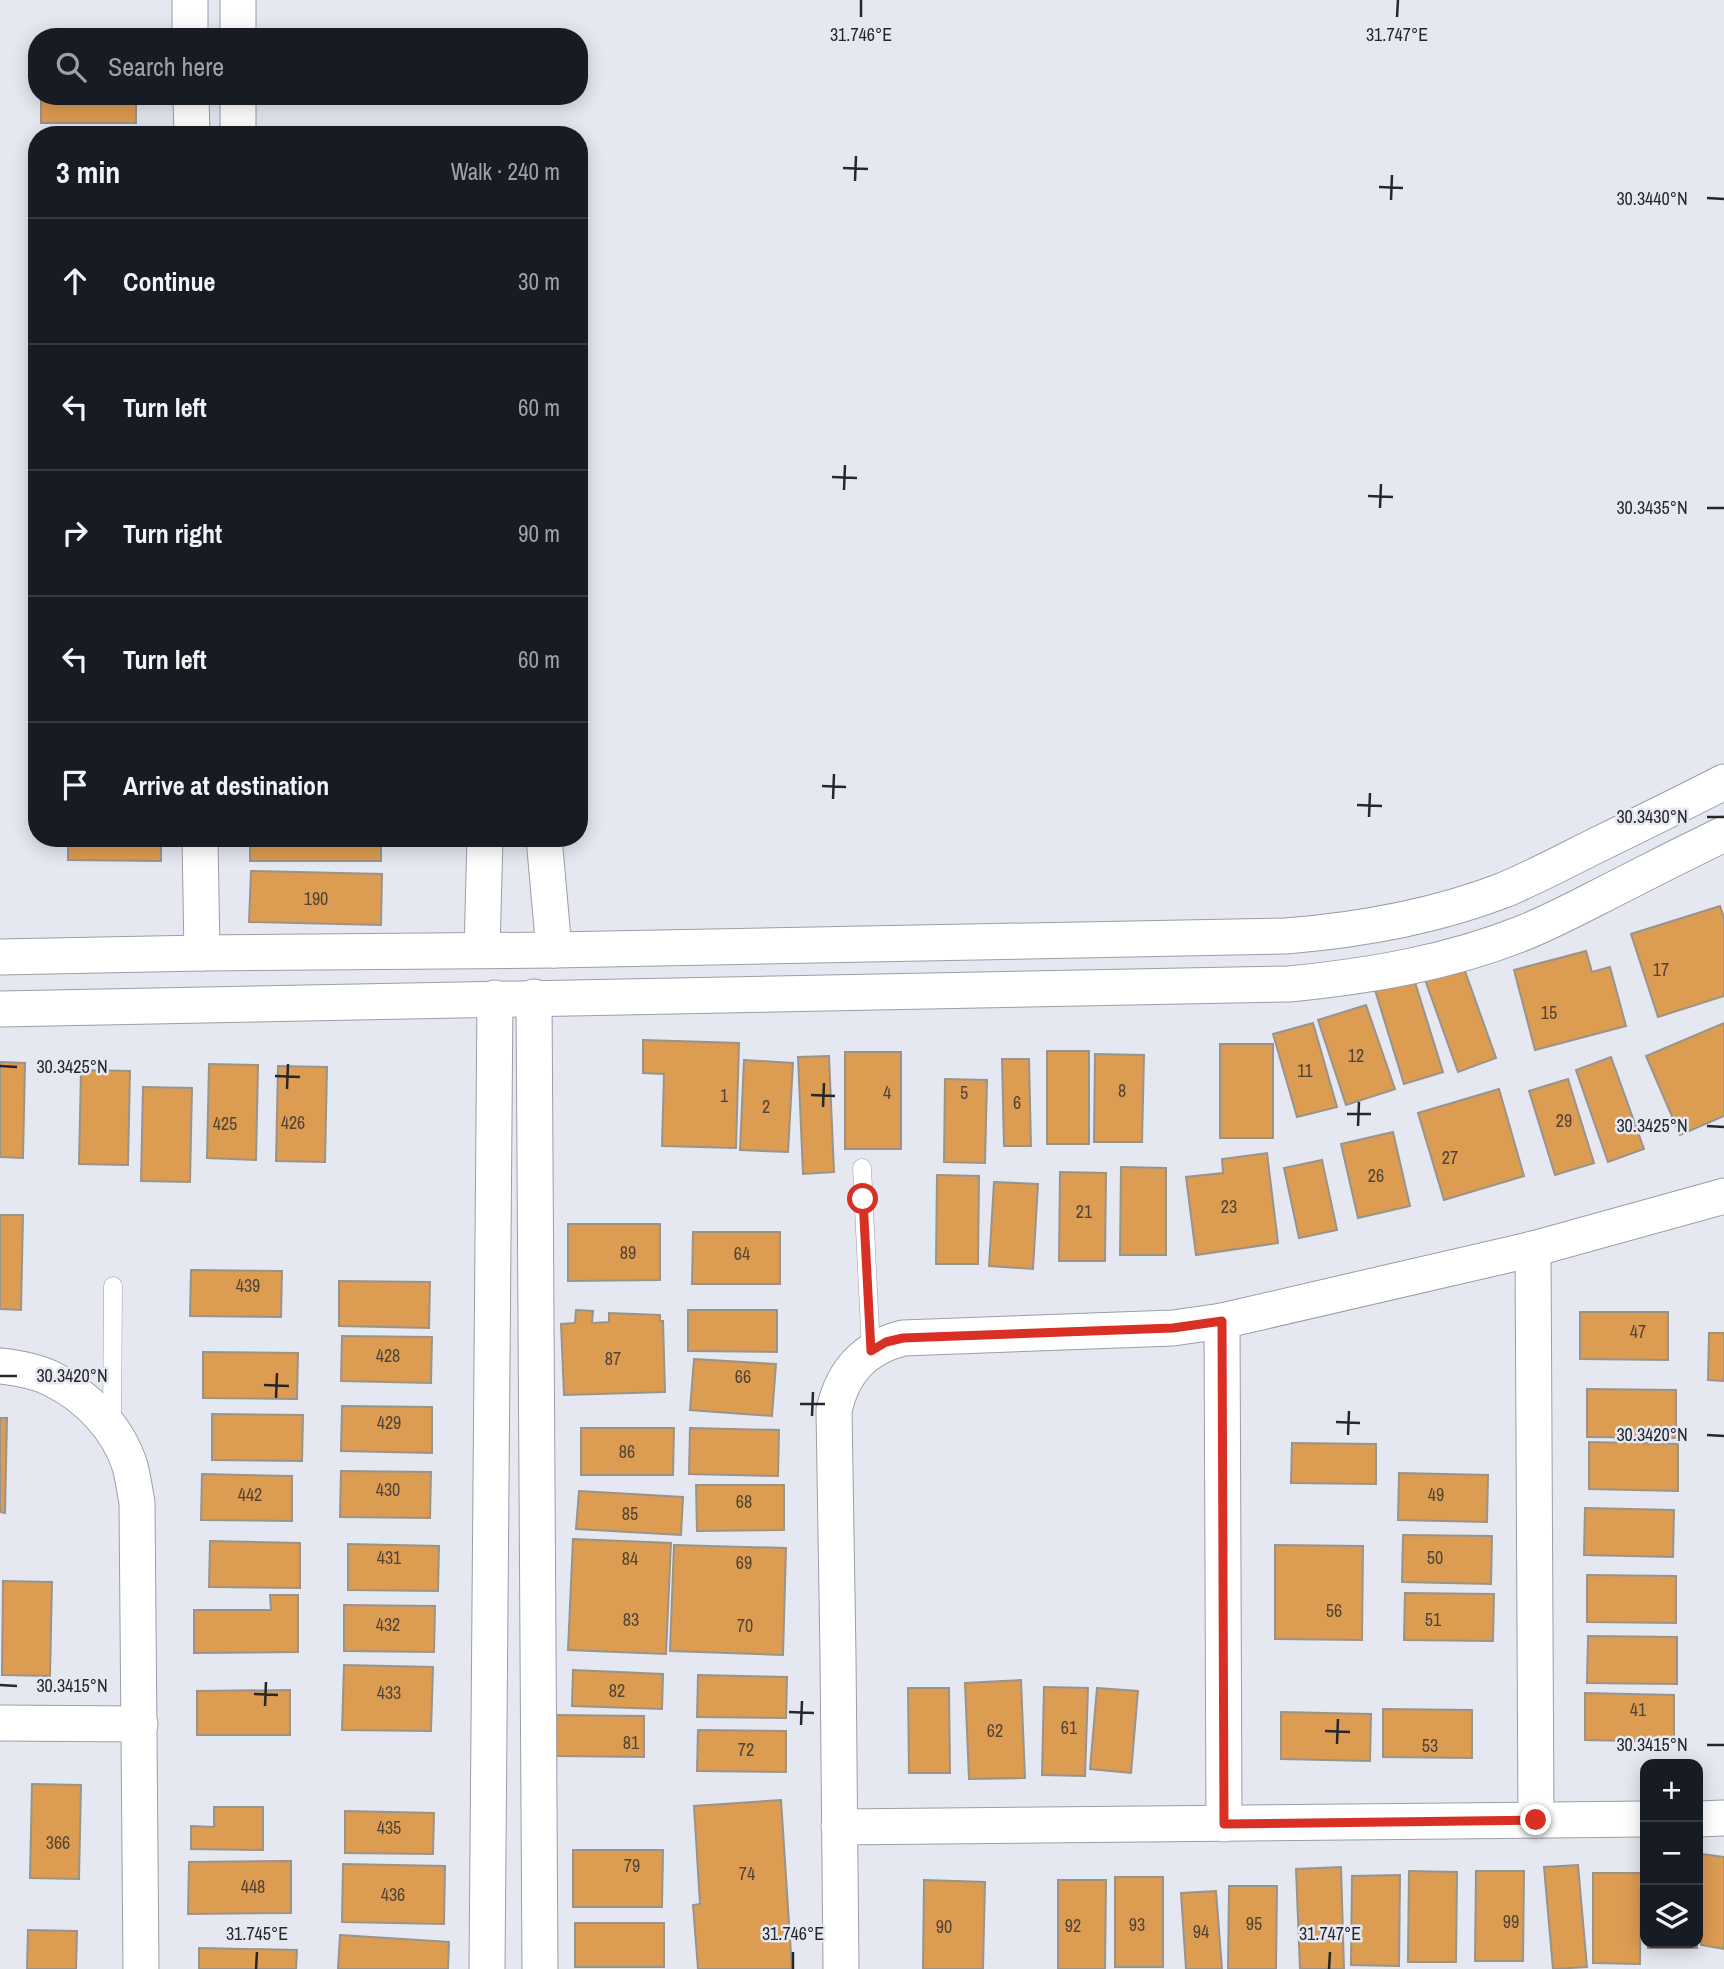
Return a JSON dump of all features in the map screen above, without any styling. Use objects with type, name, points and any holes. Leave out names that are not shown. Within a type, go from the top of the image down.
[{"type":"street","points":[[190,0],[190,28]]},
{"type":"street","points":[[238,0],[238,28]]},
{"type":"street","points":[[191,105],[192,126]]},
{"type":"street","points":[[238,105],[238,126]]},
{"type":"street","points":[[0,957],[554,950],[1286,936],[1342,932],[1451,908],[1504,890],[1724,782]]},
{"type":"street","points":[[0,1009],[1289,984],[1348,978],[1465,953],[1572,911],[1724,834]]},
{"type":"street","points":[[200,847],[202,953]]},
{"type":"street","points":[[482,950],[485,847]]},
{"type":"street","points":[[545,847],[554,950]]},
{"type":"street","points":[[534,997],[540,1969]]},
{"type":"street","points":[[487,1969],[495,998]]},
{"type":"street","points":[[841,1969],[834,1410],[846,1376],[857,1362],[886,1342],[903,1338],[1173,1328],[1222,1321],[1533,1249],[1724,1196]]},
{"type":"street","points":[[1533,1249],[1536,1820]]},
{"type":"street","points":[[1222,1321],[1224,1824]]},
{"type":"street","points":[[0,1366],[22,1368],[52,1379],[85,1400],[112,1429],[130,1464],[137,1503],[141,1969]]},
{"type":"street","points":[[0,1723],[140,1724]]},
{"type":"street","points":[[1703,1819],[1724,1818]]},
{"type":"street","points":[[839,1827],[1640,1819]]},
{"type":"lane","points":[[862,1168],[871,1351]]},
{"type":"lane","points":[[112,1429],[113,1286]]},
{"type":"building","points":[[41,105],[136,105],[136,123],[41,123]]},
{"type":"building","points":[[68,847],[161,847],[161,861],[68,860]]},
{"type":"building","points":[[250,847],[381,847],[381,861],[250,861]]},
{"type":"building","points":[[251,871],[382,874],[381,925],[249,922]]},
{"type":"building","points":[[1720,906],[1724,918],[1724,996],[1658,1017],[1631,934]]},
{"type":"building","points":[[1586,951],[1592,972],[1610,967],[1626,1026],[1535,1050],[1514,970]]},
{"type":"building","points":[[1461,960],[1496,1058],[1458,1072],[1423,974]]},
{"type":"building","points":[[1414,979],[1443,1072],[1404,1084],[1375,990]]},
{"type":"building","points":[[1366,1005],[1395,1089],[1346,1105],[1318,1020]]},
{"type":"building","points":[[1313,1023],[1337,1107],[1297,1117],[1273,1034]]},
{"type":"building","points":[[1724,1023],[1724,1116],[1680,1135],[1646,1056]]},
{"type":"building","points":[[643,1040],[739,1043],[736,1148],[662,1146],[664,1074],[643,1073]]},
{"type":"building","points":[[1220,1044],[1273,1044],[1273,1138],[1220,1138]]},
{"type":"building","points":[[1047,1051],[1089,1051],[1089,1144],[1047,1144]]},
{"type":"building","points":[[845,1052],[901,1052],[901,1149],[845,1149]]},
{"type":"building","points":[[1095,1054],[1144,1055],[1142,1142],[1094,1142]]},
{"type":"building","points":[[829,1056],[834,1172],[803,1174],[798,1057]]},
{"type":"building","points":[[1611,1057],[1644,1149],[1608,1162],[1576,1070]]},
{"type":"building","points":[[1002,1059],[1029,1059],[1031,1146],[1004,1146]]},
{"type":"building","points":[[744,1060],[793,1063],[788,1152],[740,1150]]},
{"type":"building","points":[[0,1062],[25,1063],[23,1158],[0,1157]]},
{"type":"building","points":[[209,1064],[258,1065],[256,1160],[207,1158]]},
{"type":"building","points":[[278,1066],[327,1067],[325,1162],[276,1161]]},
{"type":"building","points":[[81,1070],[130,1071],[128,1165],[79,1164]]},
{"type":"building","points":[[945,1079],[987,1080],[985,1163],[944,1162]]},
{"type":"building","points":[[1568,1079],[1594,1163],[1555,1175],[1529,1091]]},
{"type":"building","points":[[143,1087],[192,1088],[190,1182],[141,1181]]},
{"type":"building","points":[[1499,1089],[1524,1176],[1444,1200],[1418,1113]]},
{"type":"building","points":[[1393,1132],[1410,1206],[1358,1218],[1341,1144]]},
{"type":"building","points":[[1267,1153],[1278,1243],[1196,1255],[1186,1177],[1223,1173],[1222,1159]]},
{"type":"building","points":[[1322,1160],[1337,1230],[1299,1238],[1284,1168]]},
{"type":"building","points":[[1121,1167],[1166,1168],[1166,1255],[1120,1255]]},
{"type":"building","points":[[1060,1172],[1106,1173],[1105,1261],[1059,1261]]},
{"type":"building","points":[[937,1175],[979,1176],[978,1264],[936,1264]]},
{"type":"building","points":[[994,1182],[1038,1184],[1033,1269],[989,1266]]},
{"type":"building","points":[[0,1215],[23,1215],[21,1310],[0,1309]]},
{"type":"building","points":[[568,1224],[660,1224],[660,1280],[568,1281]]},
{"type":"building","points":[[693,1232],[780,1232],[780,1284],[692,1284]]},
{"type":"building","points":[[191,1270],[282,1271],[281,1317],[190,1316]]},
{"type":"building","points":[[339,1281],[430,1282],[429,1328],[339,1326]]},
{"type":"building","points":[[576,1310],[593,1311],[592,1323],[609,1322],[609,1313],[660,1315],[660,1321],[663,1321],[665,1392],[564,1395],[561,1324],[575,1323]]},
{"type":"building","points":[[688,1310],[777,1310],[777,1352],[688,1351]]},
{"type":"building","points":[[1580,1312],[1668,1312],[1668,1360],[1580,1359]]},
{"type":"building","points":[[1709,1333],[1724,1333],[1724,1381],[1708,1380]]},
{"type":"building","points":[[342,1336],[432,1337],[431,1383],[341,1381]]},
{"type":"building","points":[[203,1352],[298,1353],[297,1399],[203,1398]]},
{"type":"building","points":[[694,1359],[776,1364],[772,1416],[690,1410]]},
{"type":"building","points":[[1587,1389],[1676,1390],[1676,1438],[1587,1437]]},
{"type":"building","points":[[342,1406],[432,1407],[432,1453],[341,1451]]},
{"type":"building","points":[[212,1414],[303,1415],[302,1461],[212,1460]]},
{"type":"building","points":[[0,1418],[7,1418],[5,1513],[0,1512]]},
{"type":"building","points":[[581,1428],[674,1428],[673,1475],[581,1475]]},
{"type":"building","points":[[690,1428],[779,1430],[778,1476],[689,1474]]},
{"type":"building","points":[[1589,1442],[1678,1444],[1678,1491],[1589,1489]]},
{"type":"building","points":[[1292,1443],[1376,1444],[1376,1484],[1291,1483]]},
{"type":"building","points":[[341,1471],[431,1472],[430,1518],[340,1517]]},
{"type":"building","points":[[1399,1473],[1488,1475],[1487,1522],[1398,1520]]},
{"type":"building","points":[[202,1474],[292,1476],[292,1521],[201,1520]]},
{"type":"building","points":[[696,1485],[784,1485],[784,1530],[697,1531]]},
{"type":"building","points":[[579,1491],[683,1497],[681,1535],[576,1529]]},
{"type":"building","points":[[1585,1508],[1674,1510],[1673,1557],[1584,1555]]},
{"type":"building","points":[[1403,1535],[1492,1536],[1491,1584],[1402,1582]]},
{"type":"building","points":[[573,1539],[671,1543],[666,1654],[568,1650]]},
{"type":"building","points":[[210,1541],[300,1543],[300,1588],[209,1587]]},
{"type":"building","points":[[348,1544],[439,1546],[438,1591],[348,1590]]},
{"type":"building","points":[[674,1545],[786,1548],[783,1655],[670,1651]]},
{"type":"building","points":[[1275,1545],[1363,1546],[1362,1640],[1275,1639]]},
{"type":"building","points":[[1587,1575],[1676,1576],[1676,1623],[1587,1622]]},
{"type":"building","points":[[3,1581],[52,1582],[50,1676],[2,1675]]},
{"type":"building","points":[[1405,1593],[1494,1594],[1493,1641],[1404,1640]]},
{"type":"building","points":[[270,1595],[298,1595],[298,1652],[194,1653],[194,1610],[271,1610]]},
{"type":"building","points":[[344,1605],[435,1606],[434,1652],[344,1651]]},
{"type":"building","points":[[1588,1636],[1677,1637],[1677,1684],[1587,1683]]},
{"type":"building","points":[[344,1665],[433,1667],[431,1731],[342,1730]]},
{"type":"building","points":[[573,1670],[663,1674],[662,1709],[572,1706]]},
{"type":"building","points":[[698,1675],[787,1677],[786,1718],[697,1717]]},
{"type":"building","points":[[1021,1680],[1025,1778],[969,1779],[965,1683]]},
{"type":"building","points":[[1044,1687],[1088,1688],[1085,1776],[1042,1775]]},
{"type":"building","points":[[908,1688],[949,1688],[950,1773],[909,1773]]},
{"type":"building","points":[[1097,1688],[1138,1691],[1131,1773],[1090,1769]]},
{"type":"building","points":[[290,1690],[290,1735],[197,1735],[197,1691]]},
{"type":"building","points":[[1585,1693],[1674,1695],[1674,1742],[1585,1740]]},
{"type":"building","points":[[1383,1709],[1472,1710],[1472,1758],[1383,1757]]},
{"type":"building","points":[[1281,1712],[1371,1714],[1370,1761],[1281,1759]]},
{"type":"building","points":[[556,1715],[644,1716],[644,1757],[555,1756]]},
{"type":"building","points":[[698,1730],[786,1731],[786,1772],[697,1771]]},
{"type":"building","points":[[32,1784],[81,1785],[79,1879],[30,1878]]},
{"type":"building","points":[[781,1800],[792,1969],[698,1969],[693,1905],[700,1904],[694,1806]]},
{"type":"building","points":[[214,1807],[263,1807],[263,1850],[191,1849],[191,1826],[214,1827]]},
{"type":"building","points":[[345,1811],[434,1813],[433,1854],[345,1853]]},
{"type":"building","points":[[573,1850],[663,1850],[662,1907],[573,1907]]},
{"type":"building","points":[[1703,1854],[1724,1857],[1724,1949],[1703,1945]]},
{"type":"building","points":[[291,1861],[291,1913],[188,1914],[189,1862]]},
{"type":"building","points":[[343,1864],[445,1866],[444,1924],[342,1922]]},
{"type":"building","points":[[1578,1865],[1587,1967],[1553,1969],[1544,1867]]},
{"type":"building","points":[[1341,1867],[1344,1969],[1300,1969],[1296,1869]]},
{"type":"building","points":[[1409,1871],[1457,1872],[1456,1962],[1408,1962]]},
{"type":"building","points":[[1476,1871],[1524,1871],[1523,1961],[1475,1961]]},
{"type":"building","points":[[1593,1873],[1640,1873],[1640,1964],[1593,1963]]},
{"type":"building","points":[[1400,1875],[1399,1966],[1351,1965],[1352,1876]]},
{"type":"building","points":[[1115,1877],[1163,1877],[1163,1967],[1115,1967]]},
{"type":"building","points":[[924,1880],[985,1882],[983,1969],[923,1969]]},
{"type":"building","points":[[1058,1880],[1106,1880],[1105,1969],[1058,1969]]},
{"type":"building","points":[[1229,1886],[1277,1886],[1276,1969],[1228,1969]]},
{"type":"building","points":[[1216,1891],[1222,1969],[1186,1969],[1181,1893]]},
{"type":"building","points":[[575,1923],[664,1923],[664,1967],[575,1967]]},
{"type":"building","points":[[28,1930],[77,1931],[76,1969],[27,1969]]},
{"type":"building","points":[[340,1935],[449,1942],[448,1969],[338,1969]]},
{"type":"building","points":[[199,1948],[297,1950],[296,1969],[199,1969]]},
{"type":"route","points":[[863,1199],[871,1351],[886,1342],[903,1338],[1173,1328],[1222,1321],[1224,1824],[1536,1820]]}]
